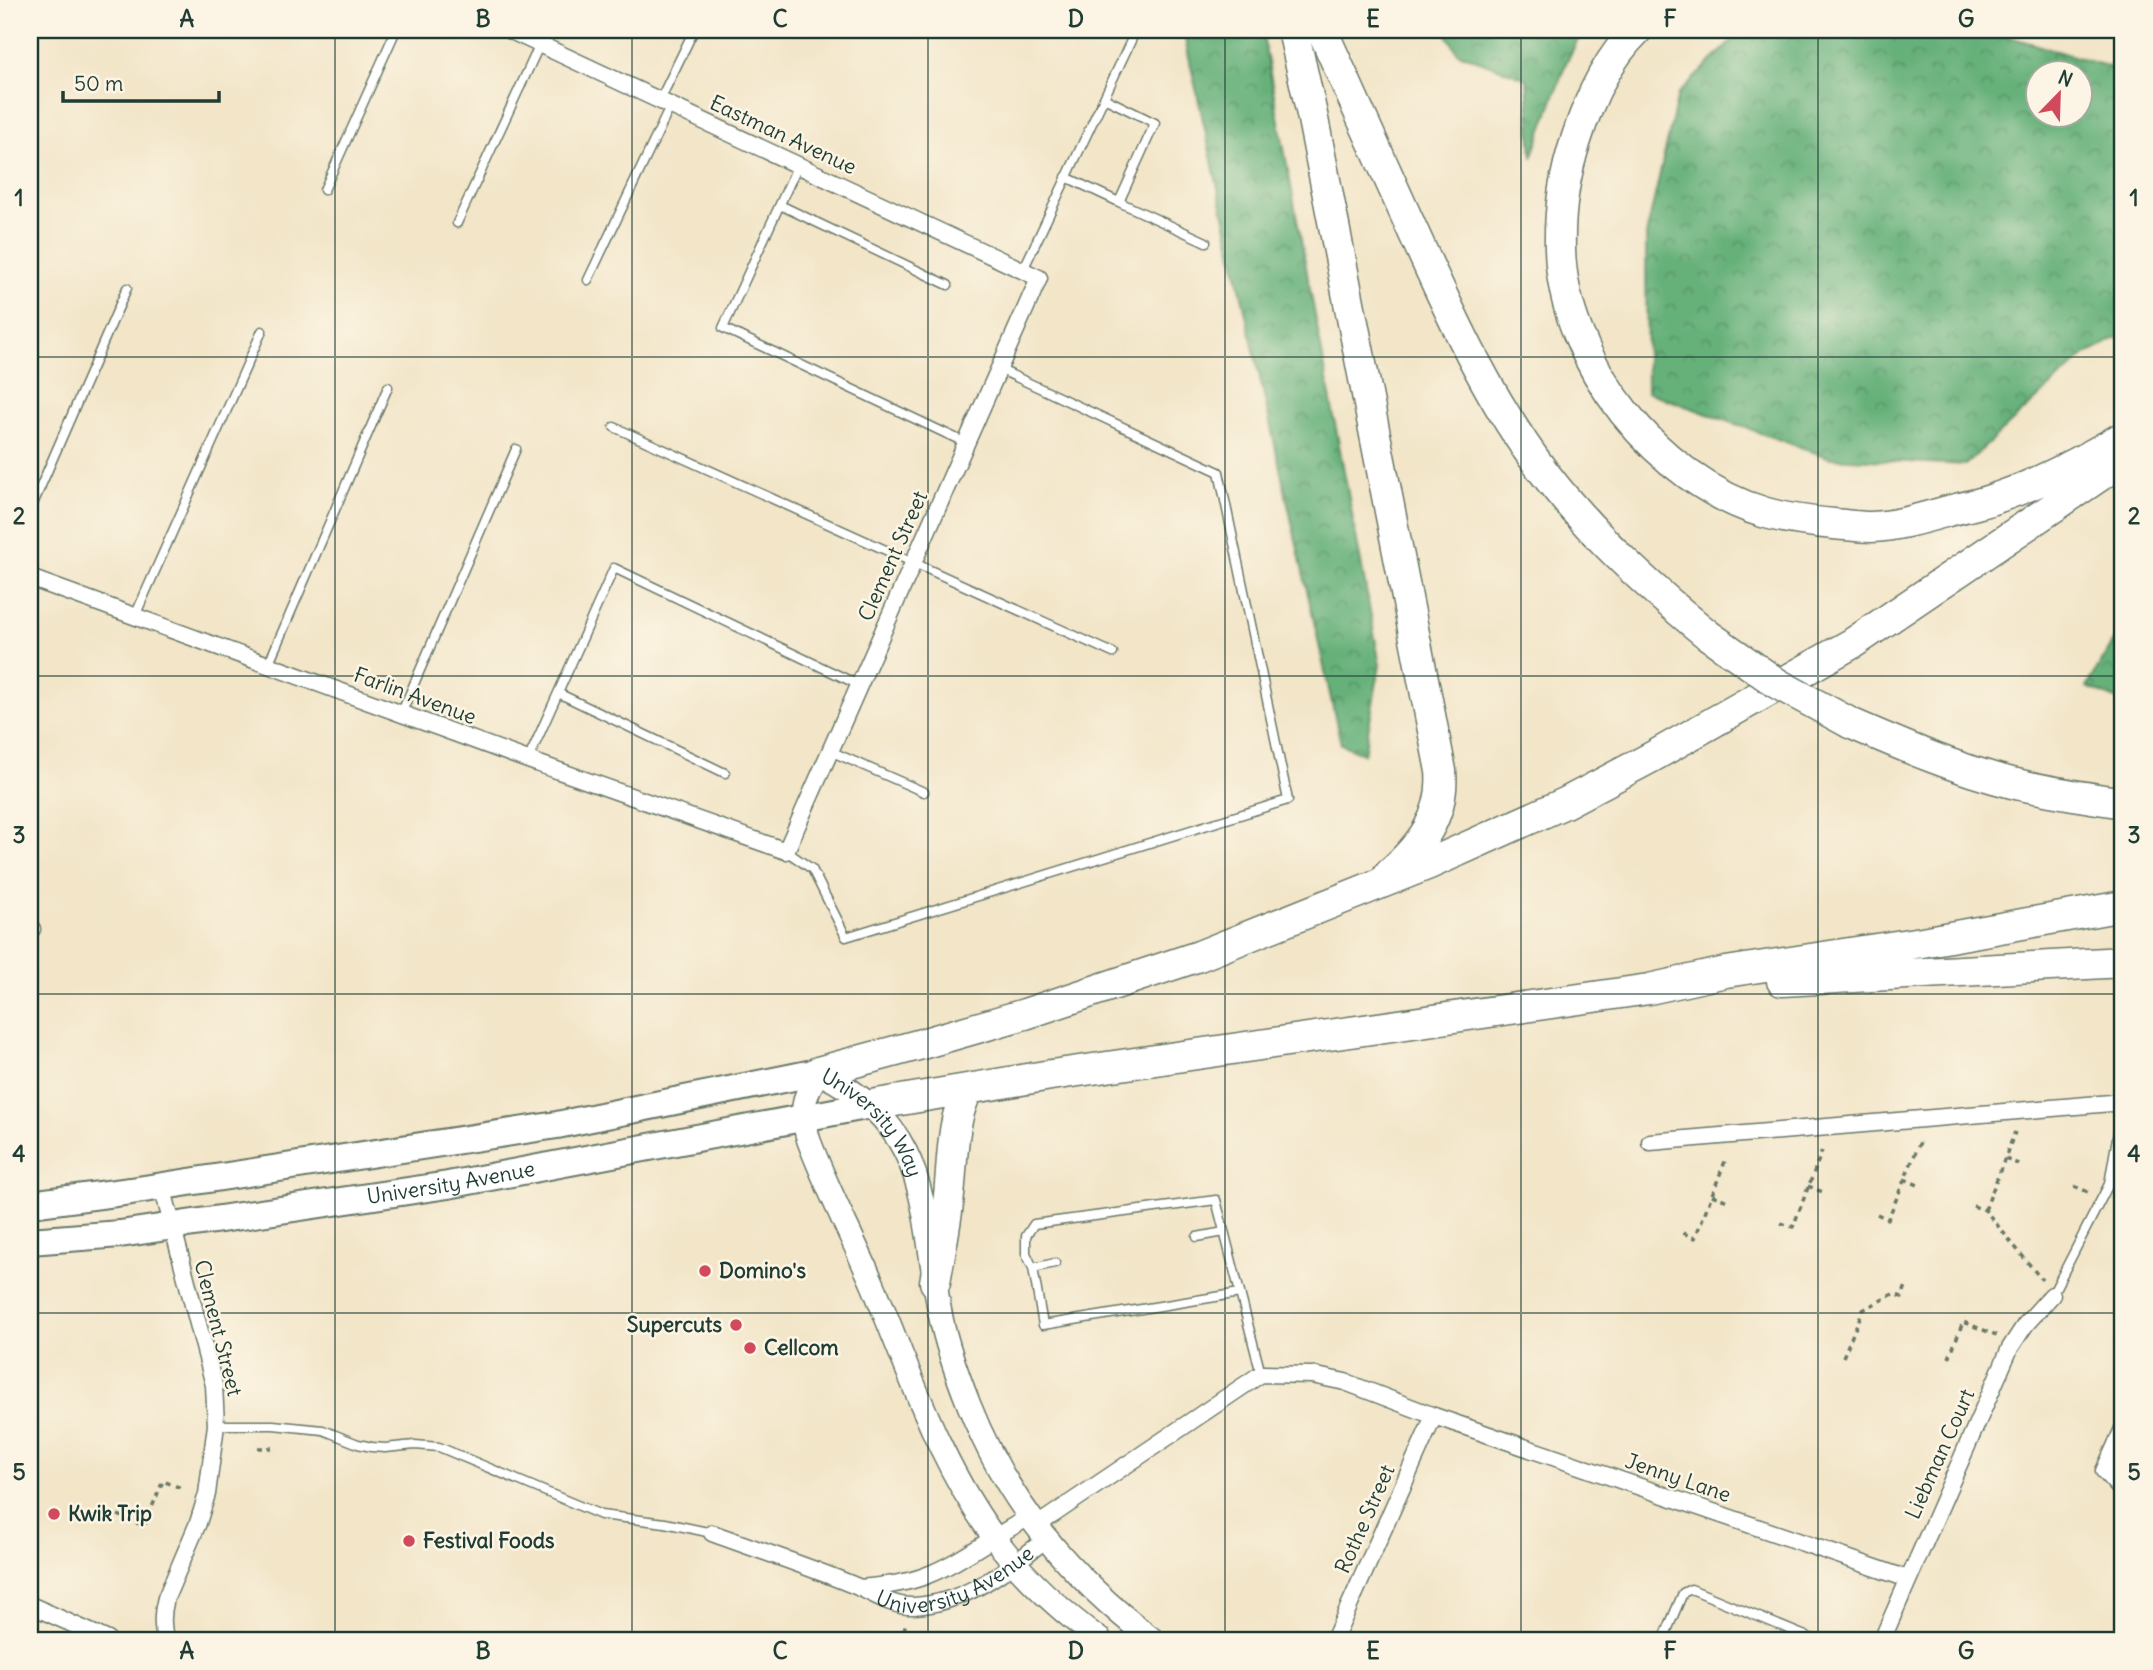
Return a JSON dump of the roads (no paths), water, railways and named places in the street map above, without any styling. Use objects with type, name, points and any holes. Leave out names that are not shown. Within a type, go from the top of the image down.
[{"type":"highway","points":[[1293,30],[1313,119],[1441,779],[1440,803],[1427,832],[1411,853],[1375,886]]},
{"type":"highway","points":[[1322,30],[1462,339],[1497,401],[1546,475],[1614,552],[1708,635],[1777,684],[1850,723],[1917,751],[2010,783],[2123,803]]},
{"type":"highway","points":[[1637,30],[1606,70],[1584,113],[1564,180],[1560,251],[1567,296],[1581,339],[1604,386],[1639,431],[1675,465],[1721,494],[1767,513],[1816,522],[1871,527],[1916,520],[2001,496],[2076,464],[2123,438]]},
{"type":"highway","points":[[818,1072],[981,1027],[1129,980],[1251,936],[1375,886],[1564,803],[1652,757],[1853,643],[2123,460]]},
{"type":"highway","points":[[871,1105],[1649,989],[1726,972],[1934,940],[2123,906]]},
{"type":"highway","points":[[1649,989],[2123,961]]},
{"type":"highway","points":[[935,1282],[947,1210],[956,1123],[960,1104],[968,1089]]},
{"type":"main road","name":"University Way","points":[[1100,1640],[1069,1616],[1016,1564],[994,1536],[957,1477],[929,1420],[856,1245],[814,1153],[803,1117],[804,1100],[818,1072],[871,1105],[897,1136],[916,1177],[948,1344],[969,1405],[997,1466],[1037,1527],[1069,1567],[1098,1596],[1153,1640]]},
{"type":"main road","name":"University Avenue","points":[[30,1204],[557,1125],[818,1072]]},
{"type":"main road","name":"University Avenue","points":[[30,1241],[82,1238],[172,1226],[447,1185],[871,1105]]},
{"type":"street","name":"Eastman Avenue","points":[[509,30],[1039,278]]},
{"type":"street","name":"Clement Street","points":[[786,851],[1039,278]]},
{"type":"street","name":"Farlin Avenue","points":[[30,578],[786,851]]},
{"type":"street","points":[[1650,1142],[2123,1103]]},
{"type":"street","name":"Clement Street","points":[[162,1186],[216,1400],[216,1425],[207,1494],[166,1598],[163,1625],[166,1640]]},
{"type":"street","name":"Liebman Court","points":[[1882,1640],[2014,1342],[2025,1325],[2052,1295]]},
{"type":"street","points":[[1037,1527],[1261,1374]]},
{"type":"street","name":"Jenny Lane","points":[[1261,1374],[1312,1375],[1345,1382],[1434,1416],[1908,1579]]},
{"type":"street","name":"Rothe Street","points":[[1334,1640],[1434,1416]]},
{"type":"street","points":[[2123,1429],[2104,1471],[2123,1492]]},
{"type":"street","name":"University Avenue","points":[[860,1588],[891,1585],[925,1576],[994,1536],[1037,1527]]},
{"type":"street","name":"University Avenue","points":[[712,1534],[894,1603],[915,1606],[938,1602],[973,1590],[1016,1564],[1037,1527]]},
{"type":"street","points":[[30,1605],[108,1640]]},
{"type":"lane","points":[[324,190],[396,30]]},
{"type":"lane","points":[[588,280],[666,103],[694,30]]},
{"type":"lane","points":[[1023,270],[1136,30]]},
{"type":"lane","points":[[457,223],[540,44]]},
{"type":"lane","points":[[1104,98],[1155,123],[1119,202]]},
{"type":"lane","points":[[798,165],[723,328],[966,443]]},
{"type":"lane","points":[[1066,177],[1206,242]]},
{"type":"lane","points":[[780,205],[948,285]]},
{"type":"lane","points":[[30,511],[127,288]]},
{"type":"lane","points":[[135,616],[262,331]]},
{"type":"lane","points":[[786,851],[812,869],[846,937],[1287,800],[1219,471],[999,369]]},
{"type":"lane","points":[[268,665],[388,387]]},
{"type":"lane","points":[[614,427],[1113,653]]},
{"type":"lane","points":[[401,714],[516,449]]},
{"type":"lane","points":[[528,760],[614,568],[859,685]]},
{"type":"lane","points":[[558,693],[725,773]]},
{"type":"lane","points":[[830,751],[924,792]]},
{"type":"lane","points":[[2052,1295],[2109,1184],[2123,1103]]},
{"type":"lane","points":[[1240,1293],[1042,1325],[1033,1268],[1026,1253],[1026,1236],[1034,1224],[1216,1200],[1261,1374]]},
{"type":"lane","points":[[1197,1237],[1224,1232]]},
{"type":"lane","points":[[1033,1268],[1055,1263]]},
{"type":"lane","points":[[216,1425],[273,1425],[323,1430],[372,1447],[439,1447],[601,1515],[665,1523],[712,1534]]},
{"type":"lane","points":[[1663,1640],[1683,1593],[1691,1590],[1815,1640]]},
{"type":"place","name":"Domino's","points":[[705,1271]]},
{"type":"place","name":"Supercuts","points":[[736,1325]]},
{"type":"place","name":"Cellcom","points":[[750,1348]]},
{"type":"place","name":"Kwik Trip","points":[[54,1514]]},
{"type":"place","name":"Festival Foods","points":[[409,1541]]}]
